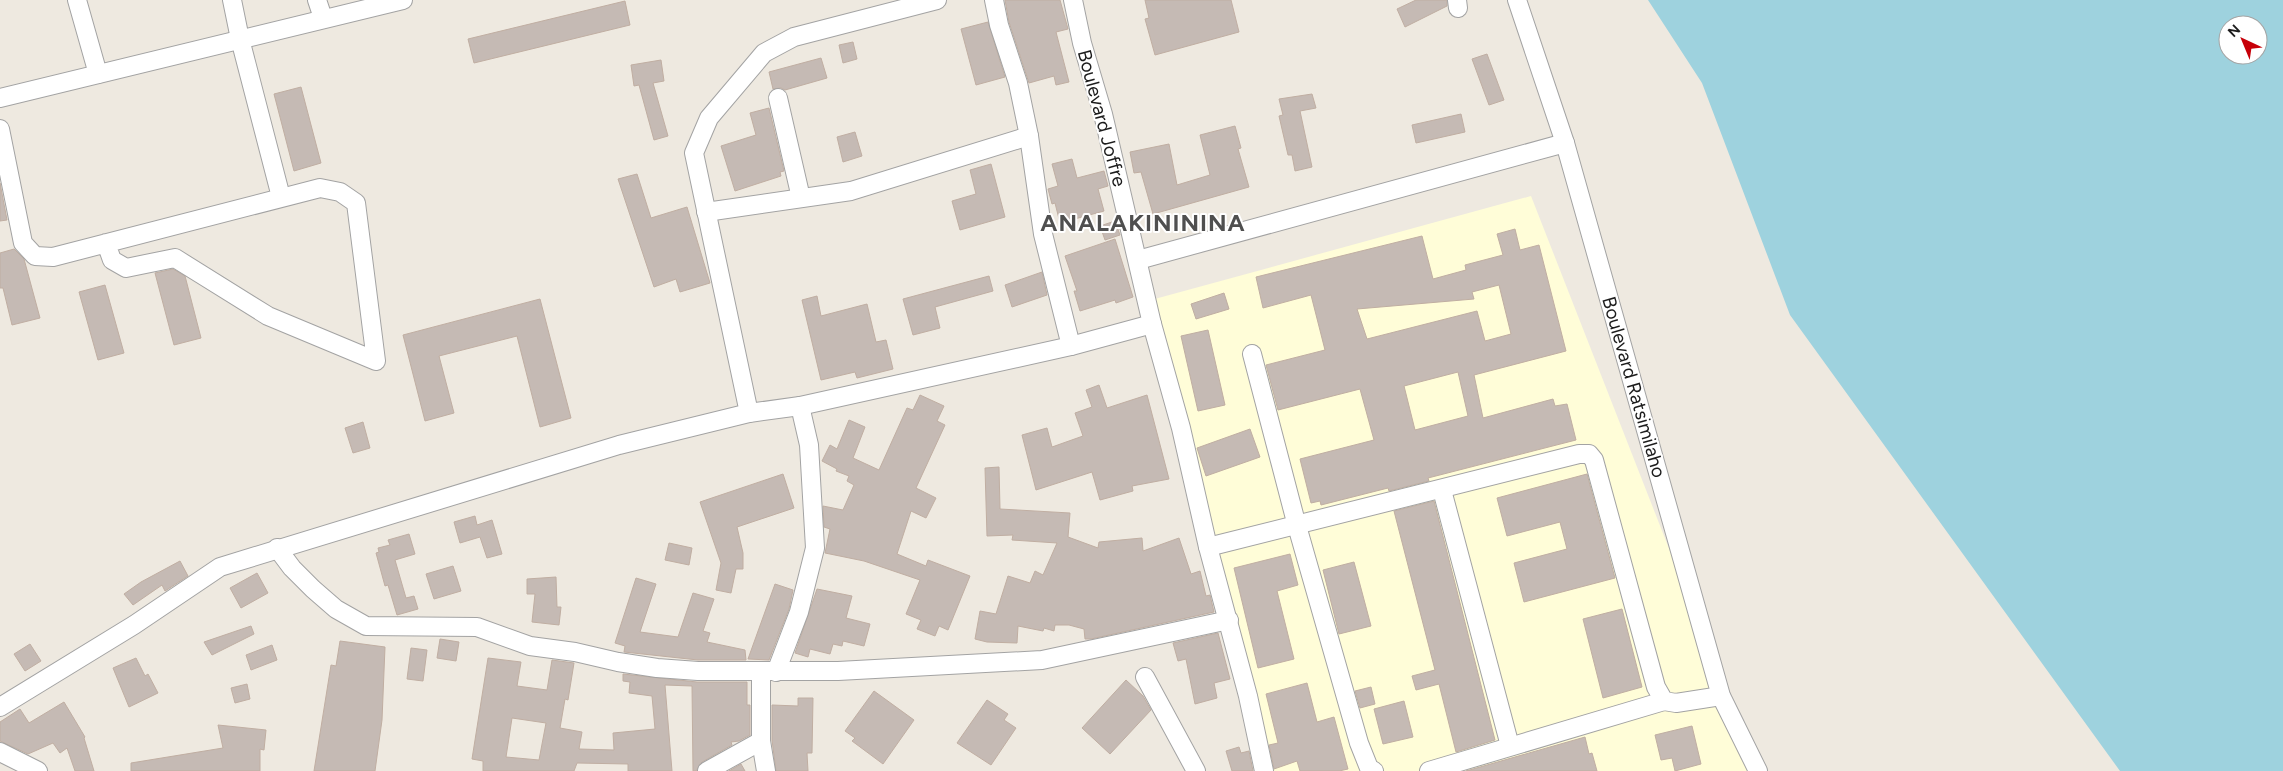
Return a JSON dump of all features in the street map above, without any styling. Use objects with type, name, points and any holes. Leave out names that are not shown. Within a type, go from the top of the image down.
[{"type":"street","points":[[78,0],[98,74]]},
{"type":"street","points":[[232,0],[240,39],[281,197]]},
{"type":"street","points":[[317,0],[323,18]]},
{"type":"street","points":[[0,98],[403,0]]},
{"type":"street","points":[[749,413],[694,153],[709,118],[764,53],[794,37],[879,6],[937,0]]},
{"type":"street","points":[[994,0],[1018,83],[1029,136],[1043,234],[1071,346]]},
{"type":"street","name":"Boulevard Joffre","points":[[1073,0],[1103,114],[1152,324],[1181,428],[1208,547],[1229,620],[1264,771]]},
{"type":"street","name":"Boulevard Ratsimilaho","points":[[1516,0],[1565,142],[1721,696],[1758,771]]},
{"type":"street","points":[[778,98],[801,198]]},
{"type":"street","points":[[0,129],[23,243],[35,256],[53,257],[320,188],[340,192],[356,203],[376,361],[268,316],[175,258],[126,268],[112,260],[106,244]]},
{"type":"street","points":[[706,212],[851,191],[1029,136]]},
{"type":"street","points":[[1138,260],[1565,142]]},
{"type":"street","points":[[0,707],[134,625],[220,567],[277,548],[619,445],[749,413],[800,406],[1071,346],[1152,324]]},
{"type":"street","points":[[1252,354],[1297,526],[1359,743],[1369,768],[1374,771]]},
{"type":"street","points":[[766,771],[761,741],[768,672],[800,612],[815,548],[809,445],[800,406]]},
{"type":"street","points":[[1208,547],[1442,490],[1579,454],[1589,454],[1594,460],[1656,687],[1664,701]]},
{"type":"street","points":[[1442,490],[1510,746]]},
{"type":"street","points":[[277,548],[292,568],[313,589],[336,609],[366,626],[477,627],[530,646],[575,652],[618,662],[698,671],[838,671],[1042,660],[1229,620]]},
{"type":"street","points":[[1145,677],[1196,771]]},
{"type":"street","points":[[1429,771],[1664,701],[1676,703],[1721,696]]},
{"type":"street","points":[[707,771],[761,741]]},
{"type":"street","points":[[0,752],[38,771]]},
{"type":"shaded area","points":[[1531,196],[1756,771],[1266,771],[1140,303]]},
{"type":"water","points":[[1648,0],[2283,0],[2283,771],[2120,771],[1790,315],[1702,83]]},
{"type":"building","points":[[1005,0],[1060,0],[1068,29],[1056,32],[1069,82],[1056,85],[1054,76],[1029,83],[1009,22]]},
{"type":"building","points":[[1145,0],[1231,0],[1239,32],[1155,55],[1145,19],[1149,18]]},
{"type":"building","points":[[1416,0],[1447,0],[1447,6],[1405,27],[1397,9]]},
{"type":"building","points":[[625,1],[630,25],[474,63],[468,39]]},
{"type":"building","points":[[988,22],[1005,77],[976,85],[961,29]]},
{"type":"building","points":[[853,42],[857,59],[843,63],[839,45]]},
{"type":"building","points":[[1487,54],[1504,100],[1489,105],[1472,59]]},
{"type":"building","points":[[821,58],[827,78],[785,90],[781,88],[773,89],[769,72]]},
{"type":"building","points":[[661,60],[664,81],[653,83],[668,136],[654,140],[639,85],[634,86],[631,65]]},
{"type":"building","points":[[301,87],[321,163],[294,171],[274,94]]},
{"type":"building","points":[[1312,94],[1316,108],[1300,111],[1312,167],[1295,171],[1292,155],[1288,155],[1279,116],[1283,115],[1279,99]]},
{"type":"building","points":[[769,108],[784,171],[780,172],[781,176],[735,191],[721,146],[756,135],[750,113]]},
{"type":"building","points":[[1461,114],[1465,132],[1416,143],[1412,125]]},
{"type":"building","points":[[1235,126],[1241,148],[1238,149],[1249,187],[1153,214],[1141,172],[1134,173],[1130,152],[1169,144],[1177,185],[1210,175],[1200,135]]},
{"type":"building","points":[[855,132],[862,156],[843,162],[837,137]]},
{"type":"building","points":[[1072,159],[1077,178],[1104,171],[1108,186],[1098,189],[1104,211],[1060,223],[1055,203],[1052,204],[1048,189],[1058,186],[1052,164]]},
{"type":"building","points":[[991,164],[1005,217],[960,230],[952,201],[976,194],[970,170]]},
{"type":"building","points":[[637,174],[651,218],[687,207],[710,283],[680,292],[676,279],[654,287],[618,179]]},
{"type":"building","points":[[0,183],[7,220],[0,221]]},
{"type":"building","points":[[1115,221],[1120,235],[1105,240],[1100,226]]},
{"type":"building","points":[[1515,229],[1520,250],[1539,245],[1566,351],[1474,375],[1483,418],[1553,399],[1555,406],[1567,404],[1576,440],[1428,478],[1429,481],[1389,491],[1388,488],[1321,505],[1320,501],[1311,503],[1300,459],[1374,440],[1360,389],[1278,410],[1266,365],[1325,350],[1311,295],[1263,308],[1256,277],[1422,236],[1433,279],[1466,270],[1465,265],[1503,255],[1497,234]],"holes":[[[1499,285],[1511,334],[1485,341],[1477,311],[1367,339],[1357,309],[1474,299],[1472,292]],[[1458,372],[1468,416],[1415,430],[1404,386]]]},
{"type":"building","points":[[1115,239],[1133,297],[1116,303],[1115,300],[1080,311],[1074,291],[1077,291],[1065,256]]},
{"type":"building","points":[[14,249],[24,259],[40,318],[12,325],[3,288],[0,288],[0,253]]},
{"type":"building","points":[[173,269],[185,276],[201,338],[174,345],[155,273]]},
{"type":"building","points":[[1042,272],[1047,295],[1012,307],[1005,285]]},
{"type":"building","points":[[989,276],[993,291],[935,307],[940,328],[913,335],[903,299]]},
{"type":"building","points":[[105,285],[124,353],[98,360],[79,292]]},
{"type":"building","points":[[1224,293],[1229,309],[1196,319],[1191,304]]},
{"type":"building","points":[[817,296],[821,316],[867,304],[876,342],[886,340],[893,369],[857,378],[855,372],[821,380],[802,300]]},
{"type":"building","points":[[540,299],[571,418],[540,427],[517,336],[439,356],[454,413],[425,421],[403,335]]},
{"type":"building","points":[[1208,330],[1225,405],[1198,411],[1181,336]]},
{"type":"building","points":[[1099,385],[1107,408],[1147,395],[1169,479],[1132,486],[1133,491],[1100,500],[1092,472],[1036,490],[1022,435],[1047,428],[1052,447],[1083,436],[1075,413],[1092,407],[1086,390]]},
{"type":"building","points":[[920,395],[944,406],[937,421],[945,425],[916,488],[936,498],[926,518],[911,511],[897,554],[926,566],[928,560],[970,576],[948,630],[939,626],[935,636],[917,629],[921,620],[906,614],[920,580],[864,561],[825,553],[830,529],[824,527],[823,506],[843,510],[854,485],[847,481],[849,476],[836,471],[837,469],[822,461],[830,445],[837,449],[849,420],[865,427],[853,458],[879,470],[907,408],[913,410]]},
{"type":"building","points":[[363,422],[370,448],[353,453],[345,428]]},
{"type":"building","points":[[1250,429],[1260,457],[1206,476],[1197,448]]},
{"type":"building","points":[[999,467],[1000,509],[1070,513],[1068,537],[1098,548],[1099,542],[1142,538],[1143,551],[1179,538],[1191,574],[1200,571],[1206,596],[1210,595],[1214,612],[1091,639],[1085,639],[1084,629],[1069,625],[1055,625],[1054,631],[1044,628],[1043,631],[1018,626],[1017,643],[987,642],[975,639],[980,611],[996,614],[1008,576],[1030,583],[1035,571],[1043,575],[1057,543],[1012,540],[1013,535],[987,536],[985,468]]},
{"type":"building","points":[[783,474],[794,508],[737,527],[743,553],[743,569],[736,569],[731,593],[716,590],[721,563],[700,502]]},
{"type":"building","points":[[1587,474],[1615,578],[1524,602],[1514,563],[1567,549],[1560,522],[1507,536],[1497,498]]},
{"type":"building","points":[[1434,501],[1495,740],[1456,752],[1439,684],[1416,690],[1412,676],[1435,670],[1394,511]]},
{"type":"building","points":[[475,516],[477,525],[492,520],[502,554],[487,558],[480,537],[460,543],[454,522]]},
{"type":"building","points":[[409,534],[415,554],[395,560],[406,598],[414,596],[418,609],[397,615],[388,585],[385,586],[376,553],[379,552],[378,548],[390,545],[388,540]]},
{"type":"building","points":[[669,543],[692,548],[689,565],[665,560]]},
{"type":"building","points":[[1290,554],[1298,585],[1277,591],[1294,659],[1258,668],[1234,568]]},
{"type":"building","points":[[180,561],[188,576],[165,591],[162,585],[133,605],[124,594],[141,582]]},
{"type":"building","points":[[1354,562],[1371,626],[1339,634],[1323,570]]},
{"type":"building","points":[[453,566],[461,591],[434,599],[426,574]]},
{"type":"building","points":[[257,573],[268,593],[241,608],[230,588]]},
{"type":"building","points":[[556,577],[557,607],[561,607],[559,625],[532,622],[535,594],[527,594],[527,579]]},
{"type":"building","points":[[636,578],[656,584],[640,632],[678,637],[693,593],[714,599],[703,631],[710,633],[707,642],[745,650],[746,660],[698,660],[624,652],[625,646],[615,643]]},
{"type":"building","points":[[775,584],[793,590],[789,609],[769,660],[748,659]]},
{"type":"building","points":[[817,589],[852,596],[846,618],[870,624],[864,646],[843,641],[842,646],[833,644],[830,654],[810,649],[808,657],[795,653]]},
{"type":"building","points":[[1622,609],[1642,687],[1603,698],[1583,619]]},
{"type":"building","points":[[251,626],[254,634],[212,655],[204,642]]},
{"type":"building","points":[[1218,633],[1230,679],[1214,683],[1217,698],[1195,704],[1186,659],[1178,661],[1173,643]]},
{"type":"building","points":[[440,639],[459,642],[456,661],[437,658]]},
{"type":"building","points":[[340,641],[385,647],[382,720],[375,771],[314,771],[331,665],[336,666]]},
{"type":"building","points":[[30,644],[41,661],[25,671],[14,654]]},
{"type":"building","points":[[272,645],[277,660],[251,670],[246,655]]},
{"type":"building","points":[[411,648],[427,650],[423,681],[407,679]]},
{"type":"building","points":[[136,658],[145,676],[148,674],[158,693],[129,707],[113,668]]},
{"type":"building","points":[[488,658],[521,662],[517,686],[547,690],[552,660],[574,663],[568,700],[565,699],[560,728],[582,732],[579,749],[614,750],[613,733],[655,729],[652,696],[629,693],[630,682],[623,681],[623,674],[697,682],[747,682],[747,705],[750,705],[750,735],[739,741],[731,742],[732,745],[702,762],[696,771],[693,771],[692,686],[665,685],[672,771],[628,771],[628,764],[577,763],[574,771],[483,771],[483,761],[472,759]],"holes":[[[512,718],[546,723],[539,760],[506,757]]]},
{"type":"building","points":[[1126,680],[1143,696],[1151,710],[1110,754],[1082,728]]},
{"type":"building","points":[[1307,683],[1317,722],[1334,717],[1348,769],[1339,771],[1300,771],[1297,761],[1274,769],[1269,745],[1278,743],[1266,694]]},
{"type":"building","points":[[247,684],[250,699],[235,703],[231,688]]},
{"type":"building","points":[[1371,687],[1375,704],[1360,708],[1355,691]]},
{"type":"building","points":[[874,691],[914,720],[883,764],[852,741],[855,738],[845,731]]},
{"type":"building","points":[[798,698],[813,698],[812,753],[807,753],[808,771],[776,771],[772,740],[772,705],[798,706]]},
{"type":"building","points":[[987,700],[1008,714],[1004,720],[1016,728],[991,765],[957,743]]},
{"type":"building","points":[[1404,701],[1413,737],[1383,744],[1374,709]]},
{"type":"building","points":[[64,702],[85,737],[94,771],[75,771],[67,748],[60,753],[53,743],[28,754],[0,741],[0,722],[20,709],[29,723]]},
{"type":"building","points":[[218,725],[266,730],[264,750],[260,749],[260,771],[131,771],[131,763],[223,748]]},
{"type":"building","points":[[1692,726],[1701,764],[1675,771],[1672,758],[1661,760],[1655,735]]},
{"type":"building","points":[[1585,737],[1589,754],[1592,753],[1597,771],[1466,771]]},
{"type":"building","points":[[1239,747],[1241,753],[1249,751],[1253,771],[1232,771],[1226,751]]},
{"type":"building","points":[[741,764],[745,771],[729,771]]},
{"type":"district","name":"ANALAKINININA","points":[[1143,222]]}]
